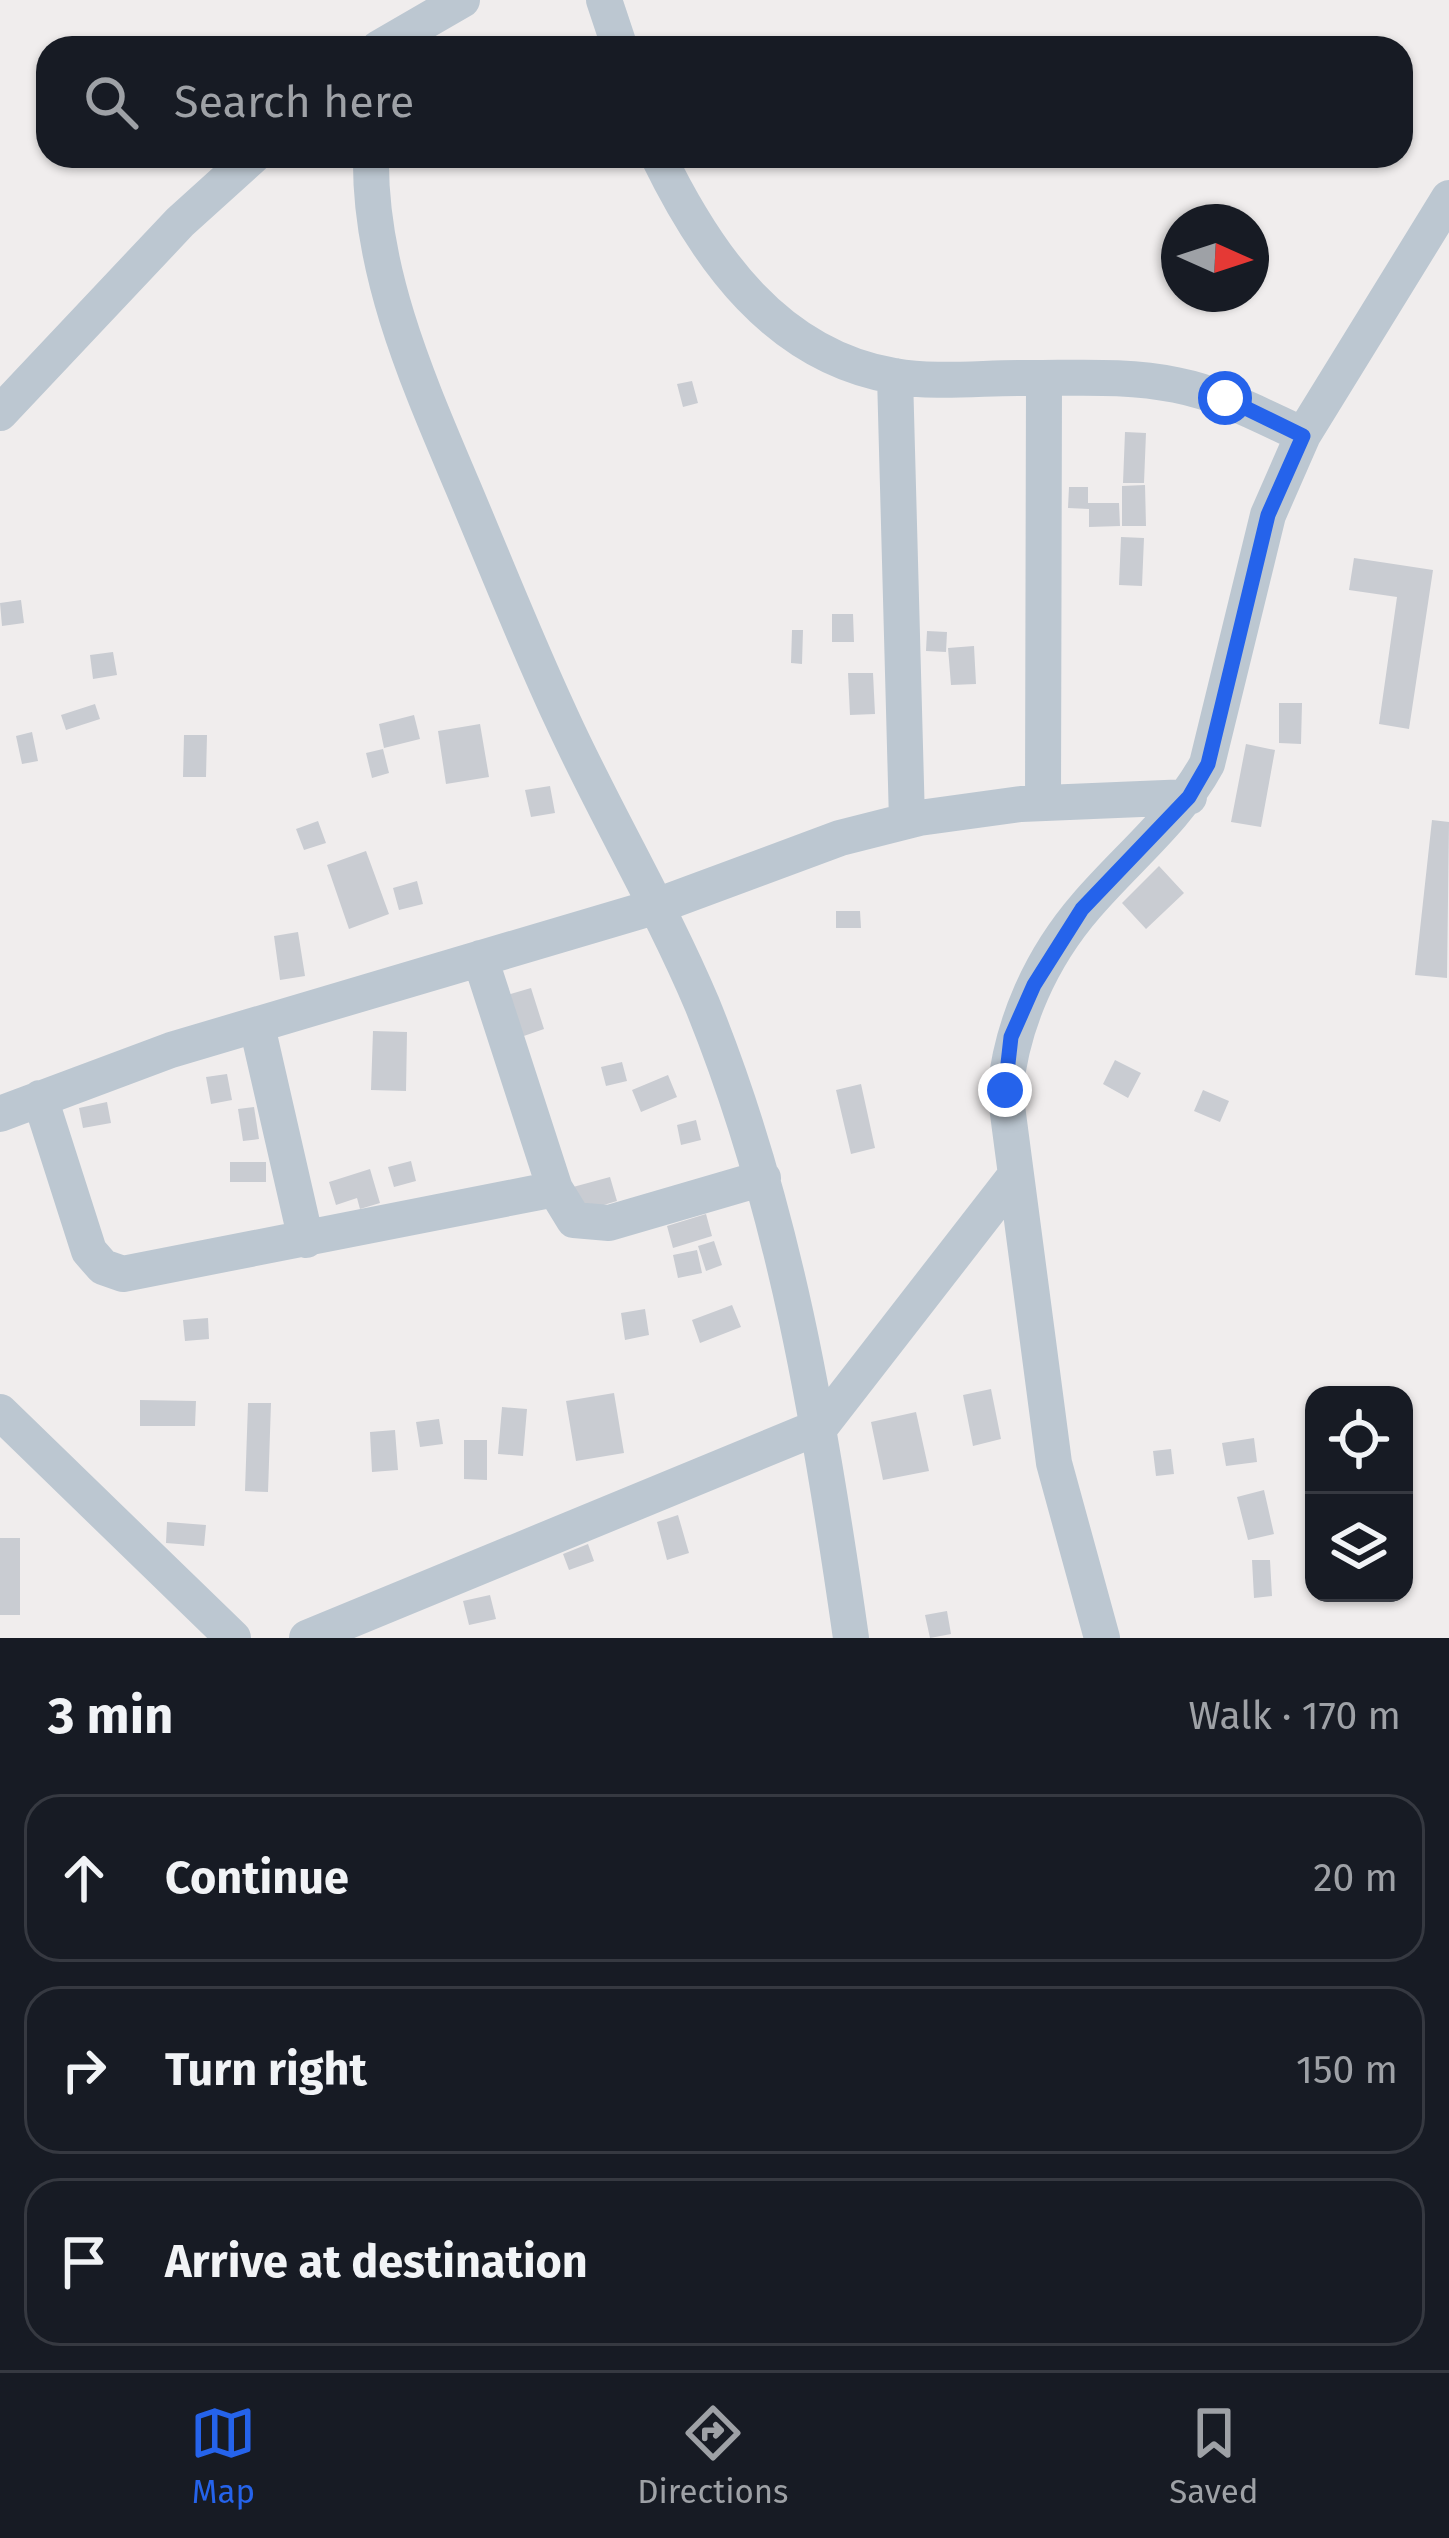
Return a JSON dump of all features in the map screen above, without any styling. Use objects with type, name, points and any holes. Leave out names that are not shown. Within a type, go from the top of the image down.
[{"type":"street","points":[[401,36],[463,0]]},
{"type":"street","points":[[604,0],[616,36]]},
{"type":"street","points":[[0,413],[180,222],[240,168]]},
{"type":"street","points":[[371,168],[370,200],[394,314],[562,719],[700,1000],[763,1178],[821,1426],[850,1638]]},
{"type":"street","points":[[664,168],[690,222],[742,292],[813,351],[895,376],[1178,385],[1225,398],[1303,436]]},
{"type":"street","points":[[1102,1638],[1054,1463],[1005,1090],[1011,1037],[1034,985],[1082,909],[1189,797],[1220,728],[1268,515],[1303,436],[1449,198]]},
{"type":"street","points":[[895,376],[907,821]]},
{"type":"street","points":[[1043,803],[1044,378]]},
{"type":"street","points":[[0,1114],[130,1063],[654,907],[751,867],[907,821],[1043,803],[1189,797]]},
{"type":"street","points":[[480,958],[555,1189],[574,1220],[591,1226],[763,1178]]},
{"type":"street","points":[[257,1026],[306,1240]]},
{"type":"street","points":[[40,1098],[89,1251],[104,1267],[123,1274],[555,1189]]},
{"type":"street","points":[[314,1637],[821,1426],[1015,1176]]},
{"type":"street","points":[[0,1412],[233,1638]]},
{"type":"building","points":[[692,381],[698,403],[683,407],[677,384]]},
{"type":"building","points":[[1125,432],[1146,433],[1144,483],[1123,483]]},
{"type":"building","points":[[1145,485],[1146,526],[1122,526],[1122,486]]},
{"type":"building","points":[[1069,487],[1088,487],[1088,503],[1119,503],[1120,526],[1089,527],[1089,509],[1068,508]]},
{"type":"building","points":[[1121,537],[1144,538],[1142,586],[1119,585]]},
{"type":"building","points":[[1354,558],[1433,570],[1409,729],[1379,724],[1397,597],[1349,590]]},
{"type":"building","points":[[21,600],[24,623],[2,626],[0,603]]},
{"type":"building","points":[[832,614],[853,614],[854,642],[832,642]]},
{"type":"building","points":[[792,630],[803,630],[802,664],[791,663]]},
{"type":"building","points":[[927,631],[947,632],[946,652],[926,651]]},
{"type":"building","points":[[974,646],[976,684],[951,685],[948,648]]},
{"type":"building","points":[[113,652],[117,675],[93,679],[90,655]]},
{"type":"building","points":[[848,673],[873,673],[875,714],[850,715]]},
{"type":"building","points":[[1279,703],[1302,703],[1301,744],[1279,743]]},
{"type":"building","points":[[95,704],[100,719],[66,730],[61,715]]},
{"type":"building","points":[[414,715],[420,739],[384,748],[379,724]]},
{"type":"building","points":[[480,724],[489,777],[446,784],[438,731]]},
{"type":"building","points":[[32,732],[38,761],[22,764],[16,736]]},
{"type":"building","points":[[184,735],[207,735],[206,777],[183,777]]},
{"type":"building","points":[[1246,744],[1275,750],[1261,827],[1231,822]]},
{"type":"building","points":[[383,749],[389,773],[372,778],[366,753]]},
{"type":"building","points":[[550,786],[555,813],[531,817],[525,790]]},
{"type":"building","points":[[1432,820],[1449,822],[1447,978],[1415,975]]},
{"type":"building","points":[[318,821],[326,843],[304,850],[296,829]]},
{"type":"building","points":[[366,851],[389,914],[349,929],[327,865]]},
{"type":"building","points":[[1159,866],[1184,893],[1146,929],[1122,903]]},
{"type":"building","points":[[417,881],[423,904],[399,910],[393,888]]},
{"type":"building","points":[[836,911],[860,911],[861,928],[836,928]]},
{"type":"building","points":[[298,932],[305,976],[280,980],[274,936]]},
{"type":"building","points":[[531,988],[544,1029],[518,1038],[504,996]]},
{"type":"building","points":[[373,1031],[407,1032],[406,1091],[371,1090]]},
{"type":"building","points":[[1115,1060],[1141,1073],[1128,1098],[1103,1084]]},
{"type":"building","points":[[622,1062],[627,1081],[606,1086],[601,1067]]},
{"type":"building","points":[[227,1074],[232,1100],[211,1104],[206,1077]]},
{"type":"building","points":[[668,1075],[677,1097],[641,1112],[632,1090]]},
{"type":"building","points":[[861,1084],[875,1148],[851,1154],[836,1090]]},
{"type":"building","points":[[1203,1090],[1229,1101],[1220,1122],[1194,1111]]},
{"type":"building","points":[[107,1102],[111,1123],[83,1128],[79,1108]]},
{"type":"building","points":[[254,1107],[259,1139],[243,1141],[238,1109]]},
{"type":"building","points":[[696,1120],[701,1140],[681,1145],[677,1125]]},
{"type":"building","points":[[411,1161],[416,1181],[394,1187],[388,1167]]},
{"type":"building","points":[[230,1162],[266,1162],[266,1182],[230,1182]]},
{"type":"building","points":[[370,1169],[380,1203],[360,1209],[357,1198],[336,1205],[329,1182]]},
{"type":"building","points":[[610,1177],[617,1201],[580,1212],[573,1187]]},
{"type":"building","points":[[706,1214],[712,1236],[673,1248],[667,1226]]},
{"type":"building","points":[[714,1241],[722,1265],[706,1271],[698,1246]]},
{"type":"building","points":[[697,1250],[702,1273],[678,1278],[673,1255]]},
{"type":"building","points":[[732,1305],[741,1327],[700,1343],[692,1320]]},
{"type":"building","points":[[645,1309],[649,1335],[625,1340],[621,1313]]},
{"type":"building","points":[[208,1318],[209,1339],[185,1341],[183,1320]]},
{"type":"building","points":[[991,1389],[1001,1439],[973,1446],[963,1395]]},
{"type":"building","points":[[614,1393],[624,1453],[576,1461],[566,1401]]},
{"type":"building","points":[[140,1400],[196,1401],[195,1426],[140,1426]]},
{"type":"building","points":[[248,1403],[271,1403],[268,1492],[245,1491]]},
{"type":"building","points":[[502,1407],[527,1409],[523,1456],[498,1454]]},
{"type":"building","points":[[916,1412],[929,1471],[883,1480],[871,1422]]},
{"type":"building","points":[[439,1419],[443,1444],[420,1447],[416,1422]]},
{"type":"building","points":[[395,1430],[398,1470],[372,1472],[370,1432]]},
{"type":"building","points":[[1254,1438],[1257,1462],[1226,1466],[1222,1443]]},
{"type":"building","points":[[464,1440],[487,1440],[487,1480],[464,1479]]},
{"type":"building","points":[[1171,1449],[1174,1474],[1156,1476],[1153,1451]]},
{"type":"building","points":[[1264,1490],[1274,1534],[1248,1540],[1237,1497]]},
{"type":"building","points":[[678,1515],[689,1553],[667,1560],[657,1522]]},
{"type":"building","points":[[167,1522],[206,1525],[204,1546],[166,1543]]},
{"type":"building","points":[[0,1538],[20,1538],[20,1615],[0,1615]]},
{"type":"building","points":[[588,1544],[594,1561],[569,1570],[563,1554]]},
{"type":"building","points":[[1252,1560],[1270,1560],[1272,1596],[1254,1598]]},
{"type":"building","points":[[490,1595],[496,1619],[469,1625],[463,1601]]},
{"type":"building","points":[[947,1611],[951,1634],[930,1638],[925,1615]]},
{"type":"route","points":[[1005,1090],[1011,1037],[1034,985],[1082,909],[1189,797],[1208,764],[1220,728],[1268,515],[1303,436],[1225,398]]}]
